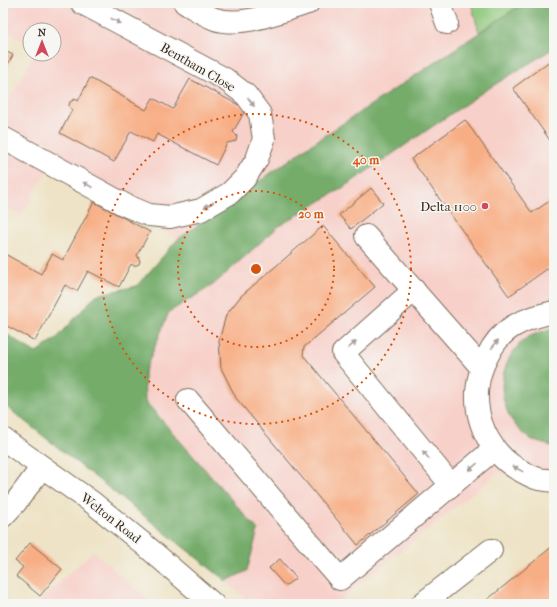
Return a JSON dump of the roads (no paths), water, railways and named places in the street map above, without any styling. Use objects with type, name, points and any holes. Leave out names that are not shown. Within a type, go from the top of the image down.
[{"type":"street","name":"Bentham Close","points":[[3,138],[125,205],[149,215],[170,217],[201,210],[230,193],[245,178],[257,159],[264,139],[260,114],[246,95],[225,79],[82,3]]},
{"type":"street","points":[[185,3],[214,19],[229,22],[245,20],[308,3]]},
{"type":"street","points":[[366,236],[481,367]]},
{"type":"street","points":[[414,290],[343,353],[451,485]]},
{"type":"street","points":[[554,312],[532,316],[510,328],[493,346],[481,367],[476,388],[477,410],[483,431],[494,449],[514,468],[538,479],[554,481]]},
{"type":"street","points":[[188,400],[340,579],[494,449]]},
{"type":"street","name":"Welton Road","points":[[3,439],[93,504],[146,546],[213,604]]},
{"type":"street","points":[[3,516],[16,502],[42,467]]},
{"type":"street","points":[[422,604],[490,550]]},
{"type":"place","name":"Delta 1100","points":[[485,206]]}]
